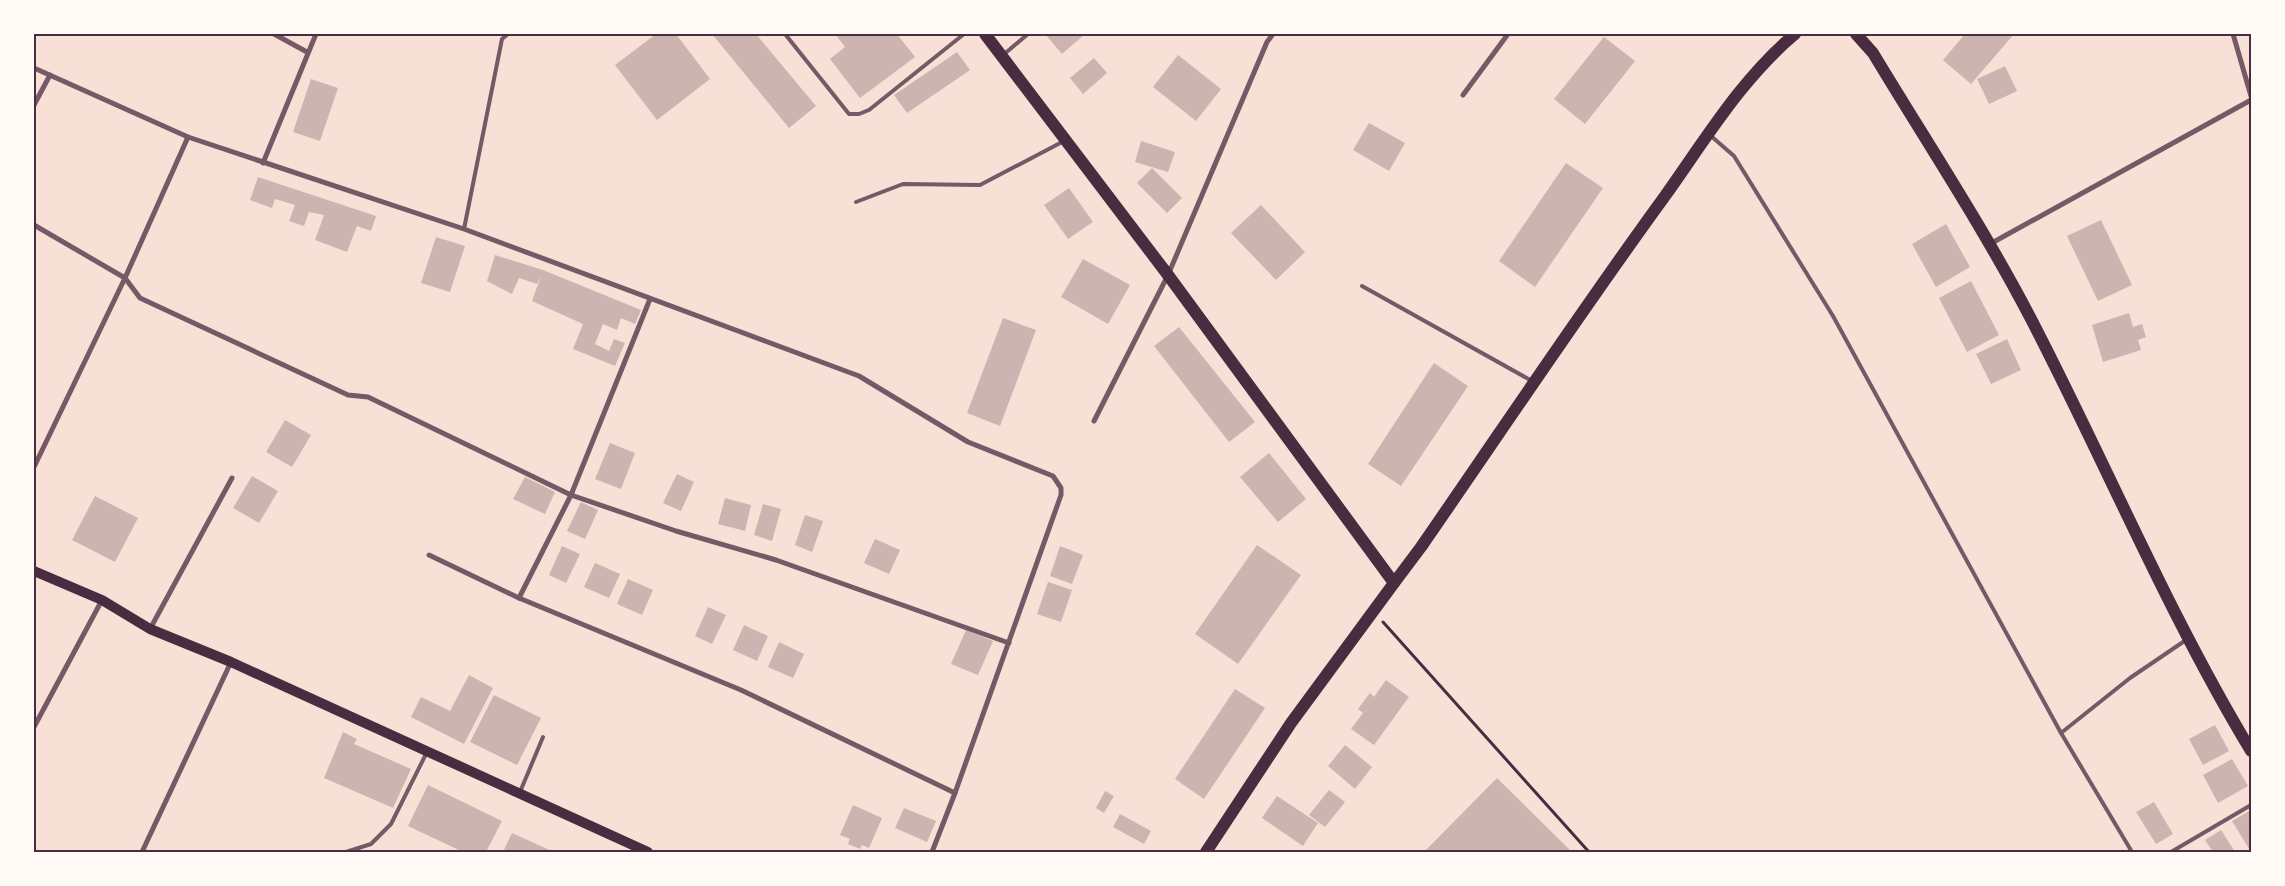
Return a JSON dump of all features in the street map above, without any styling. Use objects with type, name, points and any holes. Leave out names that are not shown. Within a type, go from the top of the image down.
[{"type":"main road","points":[[985,34],[1168,275],[1394,583]]},
{"type":"main road","points":[[1206,852],[1291,723],[1372,610],[1421,547],[1611,270],[1709,135],[1762,66],[1795,34]]},
{"type":"main road","points":[[1856,34],[1873,53],[1990,244],[2030,317],[2188,639],[2251,751]]},
{"type":"main road","points":[[34,571],[102,600],[150,629],[231,662],[648,852]]},
{"type":"street","points":[[274,34],[307,52]]},
{"type":"street","points":[[263,163],[316,34]]},
{"type":"street","points":[[1094,421],[1168,275],[1267,42],[1273,34]]},
{"type":"street","points":[[1463,95],[1508,34]]},
{"type":"street","points":[[2233,34],[2251,96]]},
{"type":"street","points":[[34,68],[188,138],[464,229],[859,376],[968,442],[1053,476],[1061,488],[1061,495],[955,793],[932,852]]},
{"type":"street","points":[[34,105],[50,75]]},
{"type":"street","points":[[1990,244],[2251,100]]},
{"type":"street","points":[[34,466],[125,278],[188,138]]},
{"type":"street","points":[[34,225],[125,278],[140,298],[348,395],[368,397],[571,495],[676,531],[776,560],[1009,643]]},
{"type":"street","points":[[519,598],[571,495],[650,299]]},
{"type":"street","points":[[150,629],[232,478]]},
{"type":"street","points":[[429,555],[519,598],[741,690],[955,793]]},
{"type":"street","points":[[34,727],[102,600]]},
{"type":"street","points":[[142,852],[231,662]]},
{"type":"lane","points":[[464,229],[502,39],[508,34]]},
{"type":"lane","points":[[785,34],[849,114],[859,114],[869,110],[964,34]]},
{"type":"lane","points":[[1001,56],[1028,34]]},
{"type":"lane","points":[[1709,135],[1734,156],[1834,316],[2061,733],[2132,852]]},
{"type":"lane","points":[[856,202],[904,184],[980,185],[1065,140]]},
{"type":"lane","points":[[1362,286],[1534,382]]},
{"type":"lane","points":[[2061,733],[2130,678],[2188,639]]},
{"type":"lane","points":[[519,794],[543,737]]},
{"type":"lane","points":[[346,852],[371,844],[391,824],[427,752]]},
{"type":"lane","points":[[2171,852],[2251,804]]},
{"type":"path","points":[[1372,610],[1589,852]]},
{"type":"building","points":[[656,34],[676,34],[710,79],[657,120],[615,65]]},
{"type":"building","points":[[712,34],[756,34],[816,106],[789,128]]},
{"type":"building","points":[[835,34],[897,34],[915,57],[860,98],[830,59],[845,47]]},
{"type":"building","points":[[1045,34],[1085,34],[1062,54]]},
{"type":"building","points":[[1965,34],[2014,34],[1971,84],[1943,60]]},
{"type":"building","points":[[1604,37],[1635,61],[1585,124],[1554,99]]},
{"type":"building","points":[[957,52],[970,70],[907,113],[894,95]]},
{"type":"building","points":[[1178,55],[1221,89],[1196,121],[1153,87]]},
{"type":"building","points":[[1094,58],[1107,73],[1083,94],[1070,78]]},
{"type":"building","points":[[2005,66],[2017,91],[1989,104],[1977,79]]},
{"type":"building","points":[[311,79],[338,88],[320,141],[293,132]]},
{"type":"building","points":[[1369,123],[1405,143],[1389,171],[1353,150]]},
{"type":"building","points":[[1141,141],[1175,152],[1168,172],[1135,162]]},
{"type":"building","points":[[1566,163],[1603,188],[1535,287],[1499,261]]},
{"type":"building","points":[[1152,168],[1182,198],[1167,213],[1137,183]]},
{"type":"building","points":[[258,177],[376,216],[371,231],[357,226],[347,252],[315,240],[324,215],[309,212],[304,226],[289,221],[295,205],[275,199],[272,208],[250,200]]},
{"type":"building","points":[[1069,188],[1093,222],[1068,239],[1044,205]]},
{"type":"building","points":[[1261,205],[1305,252],[1276,280],[1231,233]]},
{"type":"building","points":[[2101,220],[2132,285],[2098,301],[2067,236]]},
{"type":"building","points":[[1946,224],[1970,267],[1936,287],[1912,244]]},
{"type":"building","points":[[436,237],[465,246],[450,292],[421,283]]},
{"type":"building","points":[[495,255],[543,270],[641,310],[635,324],[621,318],[617,330],[603,324],[595,344],[609,351],[614,339],[625,343],[615,366],[573,349],[583,324],[532,301],[541,276],[537,284],[519,278],[512,294],[487,281]]},
{"type":"building","points":[[1083,259],[1130,285],[1108,324],[1061,297]]},
{"type":"building","points":[[1971,281],[1999,335],[1967,352],[1939,298]]},
{"type":"building","points":[[2129,313],[2133,327],[2142,324],[2146,337],[2138,340],[2141,350],[2103,362],[2092,325]]},
{"type":"building","points":[[1003,318],[1036,330],[1000,426],[967,413]]},
{"type":"building","points":[[1179,327],[1255,422],[1229,442],[1154,346]]},
{"type":"building","points":[[2007,339],[2021,370],[1991,384],[1976,354]]},
{"type":"building","points":[[1434,363],[1468,386],[1401,486],[1368,464]]},
{"type":"building","points":[[285,420],[311,435],[292,467],[266,452]]},
{"type":"building","points":[[610,443],[635,453],[621,489],[595,479]]},
{"type":"building","points":[[1269,453],[1306,499],[1278,522],[1240,477]]},
{"type":"building","points":[[677,474],[694,482],[681,511],[663,503]]},
{"type":"building","points":[[252,476],[278,491],[259,523],[233,508]]},
{"type":"building","points":[[525,477],[555,492],[545,514],[513,499]]},
{"type":"building","points":[[95,496],[138,518],[115,562],[72,540]]},
{"type":"building","points":[[725,498],[751,505],[745,531],[718,524]]},
{"type":"building","points":[[581,502],[598,510],[585,539],[567,531]]},
{"type":"building","points":[[763,504],[781,509],[772,541],[754,535]]},
{"type":"building","points":[[805,515],[823,521],[812,552],[795,545]]},
{"type":"building","points":[[875,539],[900,550],[889,574],[864,563]]},
{"type":"building","points":[[1257,545],[1301,575],[1238,664],[1195,634]]},
{"type":"building","points":[[562,546],[580,554],[566,583],[549,575]]},
{"type":"building","points":[[1060,546],[1083,555],[1072,584],[1050,576]]},
{"type":"building","points":[[595,563],[620,574],[609,598],[584,587]]},
{"type":"building","points":[[628,579],[653,590],[642,615],[617,604]]},
{"type":"building","points":[[1048,582],[1072,590],[1061,622],[1037,614]]},
{"type":"building","points":[[708,607],[726,615],[712,644],[695,636]]},
{"type":"building","points":[[744,625],[768,636],[757,661],[733,650]]},
{"type":"building","points":[[966,630],[993,641],[978,675],[951,664]]},
{"type":"building","points":[[779,642],[804,654],[793,678],[768,667]]},
{"type":"building","points":[[469,675],[493,688],[464,744],[411,717],[421,697],[450,711]]},
{"type":"building","points":[[1386,680],[1409,697],[1374,745],[1351,729],[1363,713],[1358,709],[1370,693],[1374,697]]},
{"type":"building","points":[[1235,689],[1265,708],[1204,799],[1175,779]]},
{"type":"building","points":[[494,695],[541,718],[517,765],[470,742]]},
{"type":"building","points":[[2215,725],[2229,751],[2203,765],[2189,739]]},
{"type":"building","points":[[343,732],[357,739],[354,744],[411,769],[393,808],[324,778]]},
{"type":"building","points":[[1345,745],[1372,767],[1355,789],[1328,766]]},
{"type":"building","points":[[2232,759],[2248,786],[2218,803],[2203,775]]},
{"type":"building","points":[[1497,778],[1572,852],[1424,852]]},
{"type":"building","points":[[428,785],[502,821],[486,852],[463,852],[408,826]]},
{"type":"building","points":[[1329,790],[1345,802],[1325,827],[1309,815]]},
{"type":"building","points":[[1105,791],[1114,796],[1104,813],[1096,808]]},
{"type":"building","points":[[1277,796],[1318,823],[1303,846],[1262,818]]},
{"type":"building","points":[[2154,802],[2173,834],[2156,844],[2136,812]]},
{"type":"building","points":[[853,805],[882,818],[869,848],[862,845],[860,849],[848,844],[850,839],[840,835]]},
{"type":"building","points":[[904,808],[936,821],[927,842],[895,828]]},
{"type":"building","points":[[2251,810],[2251,852],[2232,821]]},
{"type":"building","points":[[1120,814],[1151,831],[1144,844],[1113,827]]},
{"type":"building","points":[[2221,830],[2235,852],[2213,852],[2205,840]]},
{"type":"building","points":[[512,833],[554,852],[503,852]]}]
